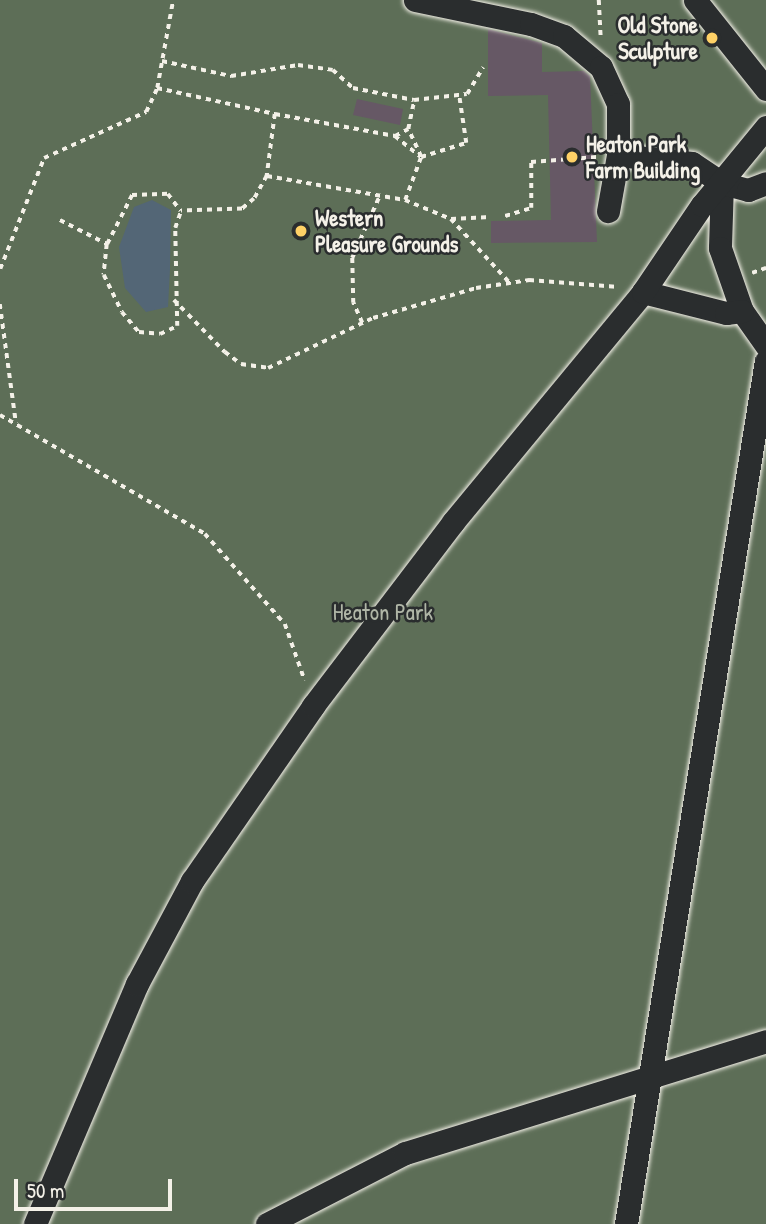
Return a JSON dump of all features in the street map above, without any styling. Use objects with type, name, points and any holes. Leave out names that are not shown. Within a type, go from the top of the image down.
[{"type":"lane","points":[[415,0],[531,23],[564,36],[601,67],[618,104],[618,155],[608,211]]},
{"type":"lane","points":[[695,0],[766,89]]},
{"type":"lane","points":[[35,1224],[137,984],[192,881],[313,706],[453,522],[643,292],[766,127]]},
{"type":"lane","points":[[618,155],[692,163],[722,183],[748,190],[766,183]]},
{"type":"lane","points":[[722,183],[720,248],[742,311],[766,345]]},
{"type":"lane","points":[[643,292],[726,313],[742,311]]},
{"type":"lane","points":[[626,1224],[647,1078],[766,361]]},
{"type":"lane","points":[[267,1224],[405,1153],[766,1041]]},
{"type":"path","points":[[0,269],[44,158],[146,112],[157,88],[173,0]]},
{"type":"path","points":[[599,0],[601,67]]},
{"type":"path","points":[[162,61],[230,76],[298,65],[333,70],[353,88],[414,100],[467,93],[483,67]]},
{"type":"path","points":[[157,88],[275,114],[396,136],[421,157]]},
{"type":"path","points":[[421,157],[466,143],[459,96]]},
{"type":"path","points":[[405,200],[421,157],[408,129],[414,100]]},
{"type":"path","points":[[181,211],[242,209],[267,176],[275,114]]},
{"type":"path","points":[[396,136],[408,129]]},
{"type":"path","points":[[505,216],[531,208],[531,162],[618,155]]},
{"type":"path","points":[[267,176],[405,200],[451,219],[510,283]]},
{"type":"path","points":[[168,194],[181,211],[176,228],[174,300],[177,326],[160,334],[139,332],[104,275],[107,244],[132,195],[168,194]]},
{"type":"path","points":[[362,323],[353,303],[352,258],[379,197]]},
{"type":"path","points":[[451,219],[489,217]]},
{"type":"path","points":[[60,220],[107,244]]},
{"type":"path","points":[[746,275],[766,268]]},
{"type":"path","points":[[174,300],[225,352],[241,364],[268,368],[362,323],[425,302],[510,283],[601,284],[643,292]]},
{"type":"path","points":[[0,304],[16,424]]},
{"type":"path","points":[[0,415],[205,534],[285,624],[313,706]]},
{"type":"green space","name":"Heaton Park","points":[[0,0],[766,0],[766,1224],[0,1224]]},
{"type":"water","points":[[152,200],[171,210],[168,307],[146,312],[125,288],[119,247],[134,207]]},
{"type":"building","name":"Heaton Park Farm Building","points":[[488,29],[542,43],[542,72],[584,71],[590,76],[597,242],[491,243],[491,221],[551,220],[548,95],[488,96]]},
{"type":"building","points":[[357,99],[403,109],[400,125],[353,115]]},
{"type":"place","name":"Old Stone Sculpture","points":[[712,38]]},
{"type":"place","name":"Heaton Park Farm Building","points":[[572,157]]},
{"type":"place","name":"Western Pleasure Grounds","points":[[301,231]]}]
